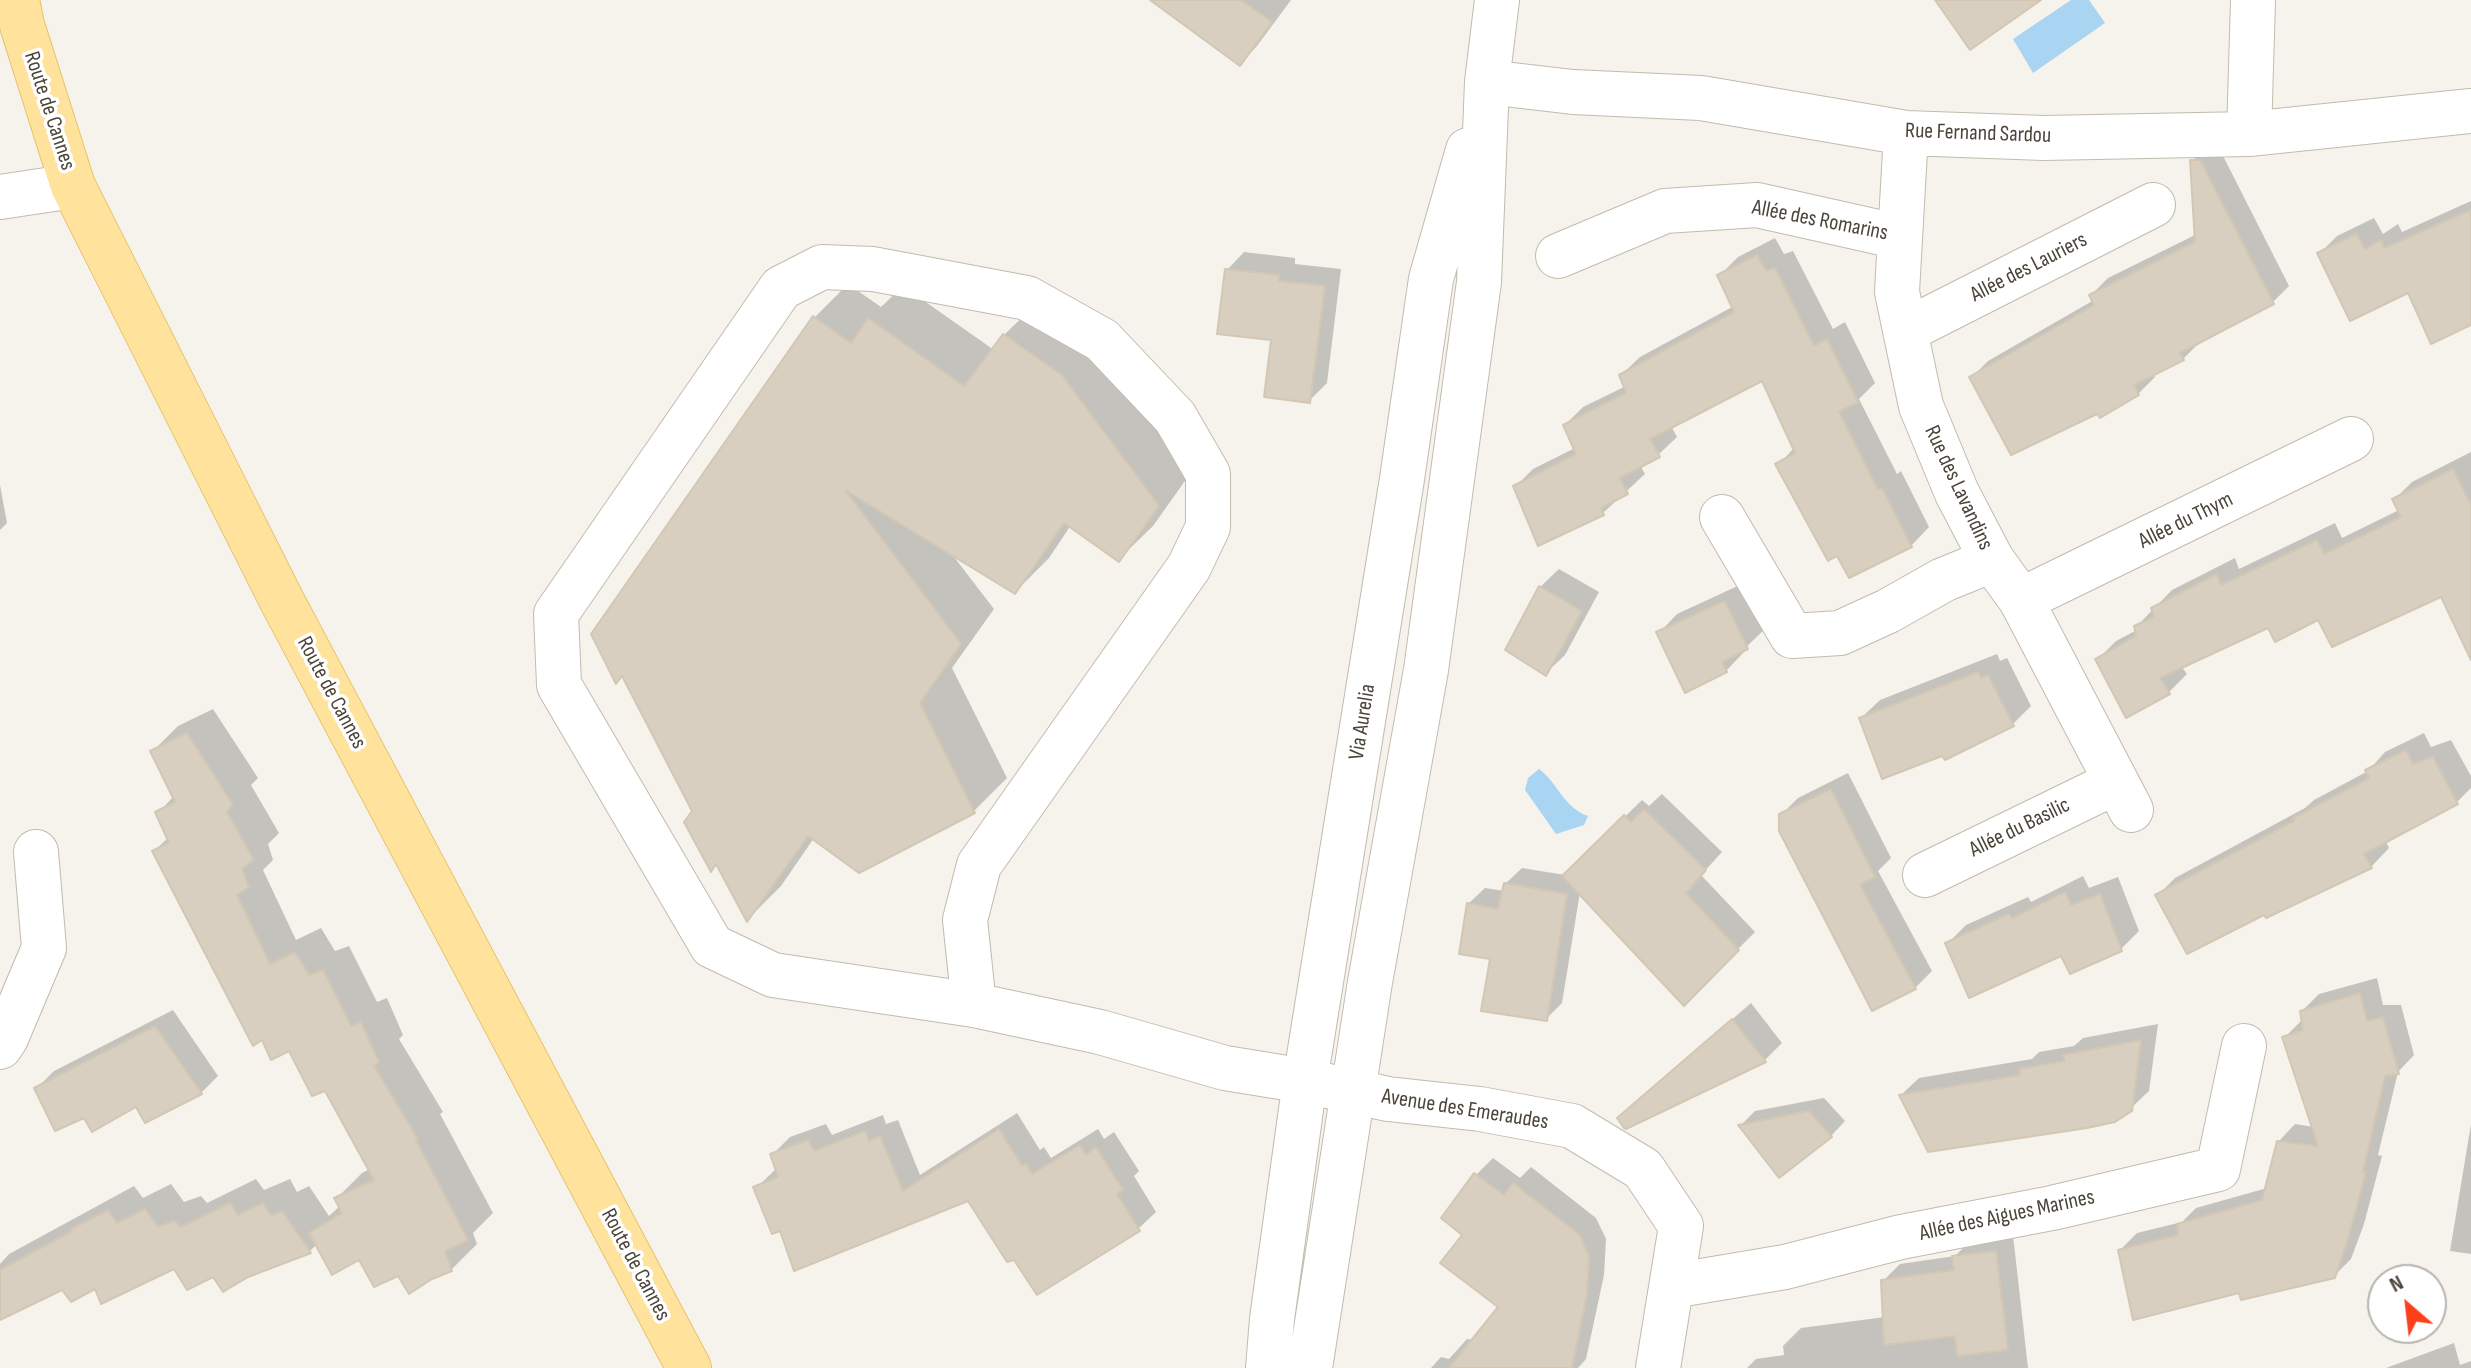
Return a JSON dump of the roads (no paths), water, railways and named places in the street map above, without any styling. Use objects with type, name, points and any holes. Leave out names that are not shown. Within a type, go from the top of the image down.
[{"type":"main road","name":"Route de Cannes","points":[[17,0],[22,25],[73,186],[282,601],[689,1368]]},
{"type":"street","name":"Via Aurelia","points":[[1310,1368],[1370,982],[1426,670],[1479,282],[1487,82],[1497,0]]},
{"type":"street","points":[[2249,134],[2253,0]]},
{"type":"street","name":"Via Aurelia","points":[[1268,1368],[1305,1081],[1431,279],[1487,82]]},
{"type":"street","name":"Rue Fernand Sardou","points":[[1487,82],[1573,92],[1701,98],[1906,133],[2044,138],[2249,134],[2471,111]]},
{"type":"street","name":"Rue des Lavandins","points":[[1906,133],[1897,292],[1921,406],[1957,493],[1992,560],[2021,600],[2123,796]]},
{"type":"street","points":[[0,197],[73,186]]},
{"type":"street","name":"Allée des Romarins","points":[[1558,256],[1665,211],[1757,205],[1900,237]]},
{"type":"street","name":"Allée des Lauriers","points":[[1905,331],[2153,205]]},
{"type":"street","name":"Avenue des Emeraudes","points":[[974,1005],[965,920],[979,865],[1189,567],[1208,527],[1208,474],[1175,417],[1102,340],[1027,298],[873,269],[822,267],[781,288],[556,614],[559,685],[712,946],[773,975],[974,1005],[1100,1032],[1225,1068],[1305,1081],[1354,1093],[1480,1109],[1572,1126],[1643,1169],[1681,1226],[1658,1368]]},
{"type":"street","name":"Allée du Thym","points":[[2021,600],[2351,439]]},
{"type":"street","points":[[1722,517],[1792,636],[1840,633],[1943,580],[1992,560]]},
{"type":"street","name":"Allée du Basilic","points":[[1925,875],[2123,796]]},
{"type":"street","points":[[0,1047],[44,948],[36,852]]},
{"type":"street","name":"Allée des Aigues Marines","points":[[1672,1286],[1785,1267],[1901,1237],[2052,1208],[2218,1169],[2244,1046]]},
{"type":"water","points":[[2071,0],[2089,0],[2105,23],[2033,73],[2013,39]]},
{"type":"water","points":[[1539,769],[1572,807],[1588,816],[1584,825],[1556,834],[1525,790],[1528,778]]}]
